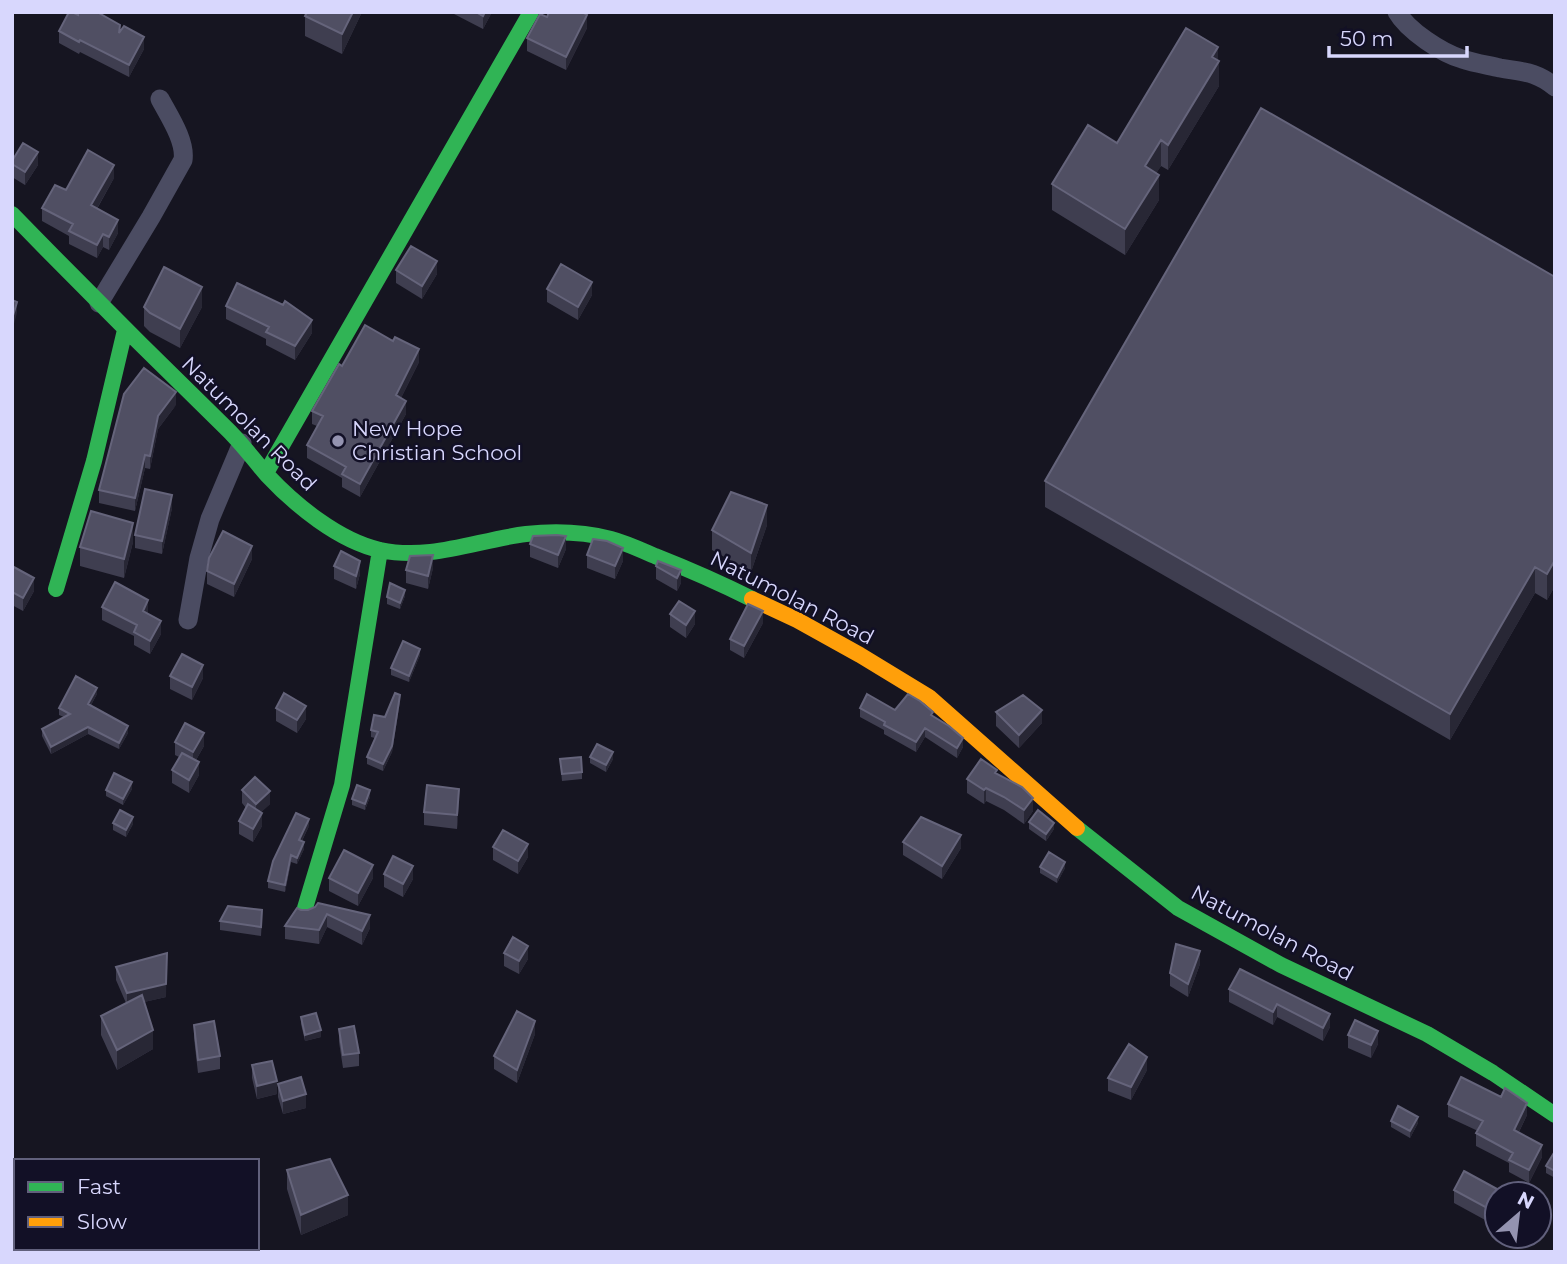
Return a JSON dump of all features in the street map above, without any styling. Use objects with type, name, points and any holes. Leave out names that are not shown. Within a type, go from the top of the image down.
[{"type":"street","points":[[266,473],[531,12]]},
{"type":"street","points":[[1397,12],[1411,30],[1460,59],[1538,75],[1555,87]]},
{"type":"street","points":[[99,303],[183,160],[182,143],[160,99]]},
{"type":"street","name":"Natumolan Road","points":[[12,214],[125,330],[242,443],[291,499],[350,539],[380,550],[419,554],[525,534],[557,532],[611,539],[700,574],[797,620],[929,697],[1070,824],[1178,908],[1281,965],[1427,1034],[1493,1073],[1555,1115]]},
{"type":"street","points":[[56,589],[78,523],[103,431],[125,330]]},
{"type":"street","points":[[188,620],[199,558],[211,519],[242,443]]},
{"type":"street","points":[[305,908],[342,785],[380,550]]},
{"type":"building","points":[[69,12],[78,15],[78,12],[97,12],[120,25],[119,33],[124,26],[144,37],[129,65],[59,31]]},
{"type":"building","points":[[307,12],[353,12],[342,34],[305,16]]},
{"type":"building","points":[[549,12],[582,12],[587,15],[566,57],[527,38],[540,14],[547,17]]},
{"type":"building","points":[[1186,28],[1218,47],[1212,57],[1219,61],[1168,145],[1161,140],[1145,166],[1159,175],[1125,229],[1052,184],[1088,125],[1117,143]]},
{"type":"building","points":[[1261,108],[1555,277],[1555,560],[1547,574],[1535,567],[1450,714],[1045,481]]},
{"type":"building","points":[[23,143],[38,152],[25,172],[12,164]]},
{"type":"building","points":[[88,150],[114,165],[91,205],[118,220],[109,237],[103,234],[97,245],[69,231],[73,224],[42,208],[55,185],[66,190]]},
{"type":"building","points":[[411,246],[437,261],[422,286],[396,270]]},
{"type":"building","points":[[561,264],[592,282],[578,307],[547,289]]},
{"type":"building","points":[[164,267],[202,287],[180,329],[144,307]]},
{"type":"building","points":[[237,283],[283,305],[285,301],[312,320],[295,346],[266,332],[269,327],[226,306]]},
{"type":"building","points":[[12,300],[17,302],[12,319]]},
{"type":"building","points":[[365,325],[393,341],[395,337],[419,349],[396,395],[406,401],[360,484],[342,474],[346,467],[307,445],[323,416],[312,411]]},
{"type":"building","points":[[144,368],[176,392],[158,416],[150,456],[145,455],[135,498],[99,490],[124,394]]},
{"type":"building","points":[[145,489],[172,495],[162,541],[135,535]]},
{"type":"building","points":[[731,492],[767,505],[751,553],[712,530]]},
{"type":"building","points":[[91,511],[133,523],[124,559],[80,547]]},
{"type":"building","points":[[223,531],[252,546],[234,584],[207,571],[209,558]]},
{"type":"building","points":[[533,536],[566,536],[558,555],[530,544]]},
{"type":"building","points":[[593,539],[607,541],[623,548],[615,566],[587,555]]},
{"type":"building","points":[[341,551],[360,561],[356,576],[334,566]]},
{"type":"building","points":[[433,555],[428,576],[406,570],[410,556]]},
{"type":"building","points":[[658,561],[681,570],[677,578],[656,566]]},
{"type":"building","points":[[12,566],[34,578],[23,598],[12,592]]},
{"type":"building","points":[[115,582],[148,600],[143,611],[161,621],[150,641],[134,632],[137,625],[102,607]]},
{"type":"building","points":[[390,583],[405,590],[400,603],[387,597]]},
{"type":"building","points":[[679,601],[695,611],[686,625],[670,614]]},
{"type":"building","points":[[748,604],[763,611],[744,646],[730,639]]},
{"type":"building","points":[[403,641],[420,649],[409,676],[391,668]]},
{"type":"building","points":[[182,654],[203,665],[192,687],[170,676]]},
{"type":"building","points":[[76,676],[97,688],[88,704],[128,726],[119,743],[88,727],[51,747],[42,729],[70,714],[59,708]]},
{"type":"building","points":[[284,693],[306,706],[297,720],[276,708]]},
{"type":"building","points":[[395,693],[400,695],[392,746],[383,764],[367,757],[378,732],[371,730],[374,715],[385,717]]},
{"type":"building","points":[[867,694],[895,710],[908,694],[963,738],[957,748],[925,728],[916,742],[860,708]]},
{"type":"building","points":[[1023,695],[1042,710],[1019,735],[996,712]]},
{"type":"building","points":[[185,723],[204,733],[193,752],[175,742]]},
{"type":"building","points":[[597,744],[613,752],[606,765],[590,757]]},
{"type":"building","points":[[182,753],[199,762],[189,780],[172,770]]},
{"type":"building","points":[[581,757],[582,772],[562,774],[560,759]]},
{"type":"building","points":[[981,759],[997,770],[995,773],[1022,787],[1033,798],[1024,810],[967,779]]},
{"type":"building","points":[[114,773],[132,782],[123,799],[106,790]]},
{"type":"building","points":[[255,777],[270,791],[256,804],[242,790]]},
{"type":"building","points":[[357,785],[370,790],[365,804],[352,799]]},
{"type":"building","points":[[427,785],[459,789],[457,815],[424,812]]},
{"type":"building","points":[[248,804],[262,813],[253,829],[239,821]]},
{"type":"building","points":[[120,810],[133,817],[126,830],[113,823]]},
{"type":"building","points":[[1038,810],[1054,823],[1046,834],[1029,822]]},
{"type":"building","points":[[296,813],[309,819],[299,840],[304,842],[297,858],[291,855],[285,885],[268,881],[273,861]]},
{"type":"building","points":[[921,817],[961,835],[942,866],[903,842]]},
{"type":"building","points":[[503,830],[528,844],[518,861],[493,847]]},
{"type":"building","points":[[344,850],[373,865],[358,893],[329,878]]},
{"type":"building","points":[[1049,852],[1065,862],[1057,877],[1040,867]]},
{"type":"building","points":[[393,856],[413,866],[403,884],[384,874]]},
{"type":"building","points":[[318,903],[370,915],[362,931],[327,914],[319,930],[285,926],[297,908],[308,910]]},
{"type":"building","points":[[228,906],[262,910],[261,927],[220,921]]},
{"type":"building","points":[[513,937],[528,946],[519,961],[504,953]]},
{"type":"building","points":[[1176,944],[1200,951],[1188,984],[1170,973]]},
{"type":"building","points":[[167,953],[166,984],[127,993],[116,967]]},
{"type":"building","points":[[1240,969],[1330,1014],[1323,1028],[1277,1004],[1273,1012],[1229,989]]},
{"type":"building","points":[[142,995],[153,1030],[117,1050],[101,1016]]},
{"type":"building","points":[[517,1011],[535,1021],[517,1070],[494,1056]]},
{"type":"building","points":[[316,1013],[321,1030],[305,1035],[301,1017]]},
{"type":"building","points":[[1355,1020],[1378,1031],[1371,1045],[1348,1035]]},
{"type":"building","points":[[214,1021],[220,1056],[198,1060],[194,1025]]},
{"type":"building","points":[[354,1026],[359,1053],[343,1055],[339,1029]]},
{"type":"building","points":[[1129,1044],[1147,1057],[1131,1087],[1108,1078]]},
{"type":"building","points":[[272,1061],[277,1081],[257,1086],[252,1065]]},
{"type":"building","points":[[301,1077],[306,1094],[283,1101],[278,1084]]},
{"type":"building","points":[[1461,1077],[1501,1097],[1505,1088],[1527,1103],[1514,1130],[1542,1145],[1529,1170],[1509,1160],[1513,1153],[1476,1133],[1483,1121],[1448,1104]]},
{"type":"building","points":[[1398,1106],[1418,1117],[1410,1131],[1391,1121]]},
{"type":"building","points":[[1555,1151],[1555,1171],[1546,1166]]},
{"type":"building","points":[[330,1159],[348,1195],[301,1215],[287,1170]]},
{"type":"building","points":[[1464,1171],[1483,1181],[1483,1206],[1454,1190]]},
{"type":"traffic: fast","points":[[266,473],[531,12]]},
{"type":"traffic: fast","points":[[12,214],[231,433],[278,486],[304,510],[349,539],[380,550],[417,553],[526,534],[558,532],[590,535],[633,547],[752,599]]},
{"type":"traffic: fast","points":[[56,589],[94,461],[125,330]]},
{"type":"traffic: fast","points":[[305,908],[342,785],[380,550]]},
{"type":"traffic: fast","points":[[1077,828],[1178,908],[1281,965],[1427,1034],[1493,1073],[1555,1115]]},
{"type":"traffic: slow","points":[[752,599],[797,620],[929,697],[1077,828]]},
{"type":"place","name":"New Hope Christian School","points":[[338,441]]}]
